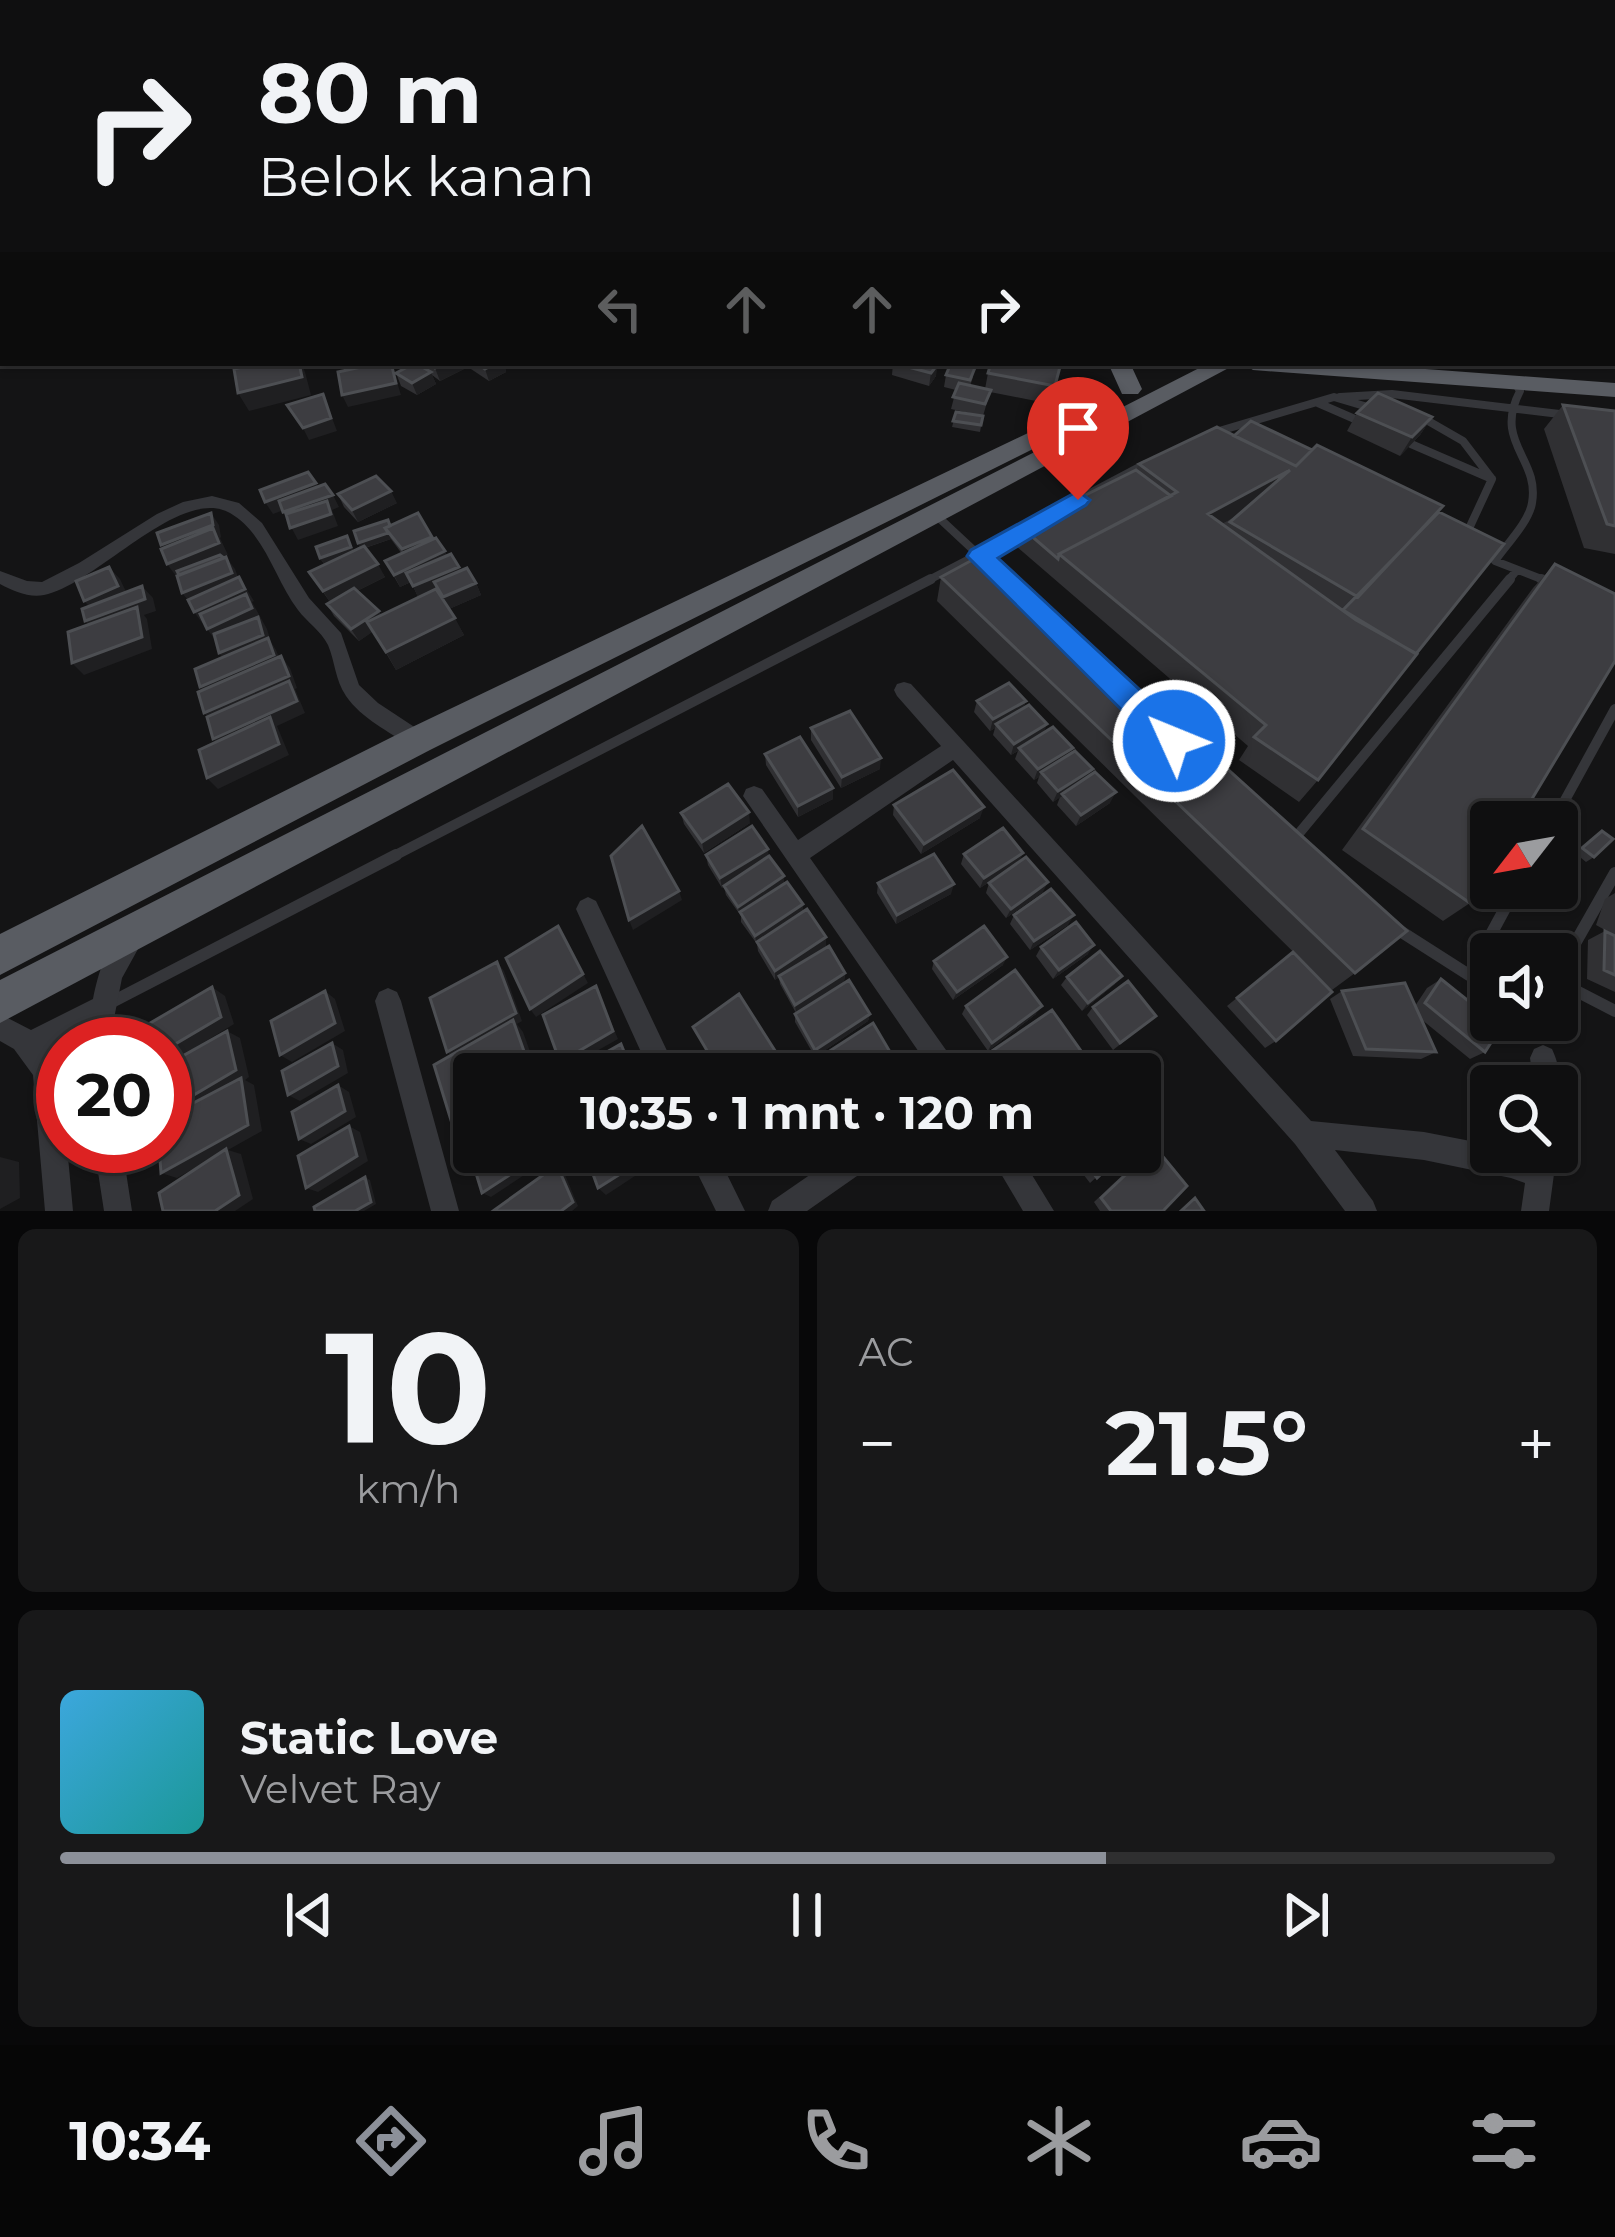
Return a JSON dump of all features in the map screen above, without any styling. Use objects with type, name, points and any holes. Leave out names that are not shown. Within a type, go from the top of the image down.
[{"type":"highway","points":[[0,1002],[938,517],[1185,373],[1214,366]]},
{"type":"highway","points":[[1280,366],[1615,390]]},
{"type":"highway","points":[[1491,366],[1615,375]]},
{"type":"highway","points":[[0,955],[418,740],[662,625],[1125,376],[1289,367]]},
{"type":"street","points":[[0,577],[27,589],[45,587],[66,580],[108,548],[148,526],[215,502],[230,505],[263,535],[301,600],[335,640],[344,677],[358,698],[418,740]]},
{"type":"street","points":[[904,690],[1305,1134],[1363,1211]]},
{"type":"street","points":[[795,855],[955,748]]},
{"type":"street","points":[[754,796],[935,1053]]},
{"type":"street","points":[[588,909],[654,1053]]},
{"type":"street","points":[[100,1017],[110,974],[137,931]]},
{"type":"street","points":[[388,1001],[445,1211]]},
{"type":"street","points":[[28,1046],[101,1008]]},
{"type":"street","points":[[0,1027],[28,1046],[46,1070],[59,1211]]},
{"type":"street","points":[[1305,1134],[1470,1152]]},
{"type":"street","points":[[112,1173],[118,1211]]},
{"type":"street","points":[[712,1173],[731,1211]]},
{"type":"street","points":[[782,1211],[837,1173]]},
{"type":"street","points":[[1016,1173],[1040,1211]]},
{"type":"street","points":[[1535,1211],[1540,1173]]},
{"type":"lane","points":[[1495,560],[1532,507],[1532,486],[1509,430],[1510,410],[1519,401],[1515,383]]},
{"type":"lane","points":[[1190,443],[1229,424],[1334,397],[1392,394],[1582,416]]},
{"type":"lane","points":[[1334,397],[1377,410]]},
{"type":"lane","points":[[1316,402],[1358,421]]},
{"type":"lane","points":[[1410,416],[1427,418],[1457,435],[1474,449],[1492,478]]},
{"type":"lane","points":[[1229,424],[1250,435]]},
{"type":"lane","points":[[1411,444],[1492,478]]},
{"type":"lane","points":[[1073,502],[1150,462]]},
{"type":"lane","points":[[1492,478],[1461,542],[1558,586]]},
{"type":"lane","points":[[938,517],[997,572]]},
{"type":"lane","points":[[101,1008],[1036,524]]},
{"type":"lane","points":[[1288,846],[1517,570]]},
{"type":"lane","points":[[1565,801],[1615,709]]},
{"type":"lane","points":[[1271,830],[1306,860]]},
{"type":"lane","points":[[1578,940],[1615,873]]},
{"type":"lane","points":[[1378,917],[1469,975],[1505,909]]},
{"type":"lane","points":[[1578,990],[1615,1011]]},
{"type":"building","points":[[300,366],[302,377],[238,393],[234,369]]},
{"type":"building","points":[[392,366],[396,383],[342,395],[338,372]]},
{"type":"building","points":[[409,366],[431,372],[412,383],[396,373]]},
{"type":"building","points":[[904,366],[936,366],[931,373]]},
{"type":"building","points":[[950,366],[976,366],[970,380],[946,375]]},
{"type":"building","points":[[990,366],[1060,366],[1055,386],[988,373]]},
{"type":"building","points":[[959,383],[991,390],[985,404],[953,397]]},
{"type":"building","points":[[1378,393],[1432,417],[1412,437],[1357,413]]},
{"type":"building","points":[[323,394],[331,418],[303,428],[287,405]]},
{"type":"building","points":[[1563,405],[1615,411],[1615,526],[1607,524]]},
{"type":"building","points":[[956,412],[983,416],[981,425],[953,421]]},
{"type":"building","points":[[1251,421],[1312,450],[1296,466],[1234,436]]},
{"type":"building","points":[[1217,427],[1296,466],[1317,445],[1443,506],[1358,597],[1230,522],[1290,470],[1208,514],[1356,620],[1417,654],[1318,780],[1254,737],[1266,725],[1059,554],[1177,492],[1139,464]]},
{"type":"building","points":[[1136,470],[1171,496],[1059,554],[1058,559],[1021,527]]},
{"type":"building","points":[[308,472],[316,483],[265,502],[260,490]]},
{"type":"building","points":[[376,476],[391,491],[352,510],[338,494]]},
{"type":"building","points":[[325,484],[333,495],[283,512],[279,501]]},
{"type":"building","points":[[327,501],[331,514],[290,528],[286,514]]},
{"type":"building","points":[[1439,512],[1504,544],[1416,654],[1343,610]]},
{"type":"building","points":[[211,513],[213,525],[161,545],[157,533]]},
{"type":"building","points":[[418,513],[432,537],[402,549],[385,528]]},
{"type":"building","points":[[388,520],[388,533],[358,543],[354,531]]},
{"type":"building","points":[[213,528],[219,543],[167,564],[161,549]]},
{"type":"building","points":[[347,536],[351,547],[320,558],[316,547]]},
{"type":"building","points":[[436,538],[445,551],[394,575],[385,561]]},
{"type":"building","points":[[364,546],[378,564],[323,591],[309,572]]},
{"type":"building","points":[[987,552],[1407,931],[1355,973],[941,577]]},
{"type":"building","points":[[451,554],[459,567],[413,586],[406,573]]},
{"type":"building","points":[[220,555],[224,558],[179,575],[177,571]]},
{"type":"building","points":[[226,557],[232,573],[182,593],[177,576]]},
{"type":"building","points":[[1555,564],[1615,594],[1615,661],[1531,801],[1470,801],[1470,903],[1363,829]]},
{"type":"building","points":[[109,567],[118,586],[84,601],[76,581]]},
{"type":"building","points":[[467,568],[476,583],[443,597],[434,582]]},
{"type":"building","points":[[239,577],[245,589],[194,612],[188,600]]},
{"type":"building","points":[[142,586],[145,599],[85,621],[82,609]]},
{"type":"building","points":[[354,588],[379,611],[351,629],[327,604]]},
{"type":"building","points":[[436,589],[455,618],[386,652],[367,622]]},
{"type":"building","points":[[246,594],[252,608],[207,629],[200,614]]},
{"type":"building","points":[[137,607],[142,637],[72,663],[68,632]]},
{"type":"building","points":[[258,617],[263,635],[219,653],[214,634]]},
{"type":"building","points":[[268,638],[274,655],[200,687],[195,669]]},
{"type":"building","points":[[281,656],[289,676],[204,713],[198,692]]},
{"type":"building","points":[[289,681],[297,701],[213,739],[207,717]]},
{"type":"building","points":[[1009,683],[1026,701],[993,719],[977,701]]},
{"type":"building","points":[[1029,705],[1047,724],[1014,744],[996,724]]},
{"type":"building","points":[[850,711],[881,758],[842,777],[811,728]]},
{"type":"building","points":[[270,717],[279,744],[207,778],[199,750]]},
{"type":"building","points":[[1053,727],[1073,748],[1038,769],[1019,748]]},
{"type":"building","points":[[800,737],[833,788],[798,806],[765,754]]},
{"type":"building","points":[[1075,751],[1093,769],[1058,791],[1041,772]]},
{"type":"building","points":[[953,770],[984,807],[924,844],[894,805]]},
{"type":"building","points":[[1095,772],[1116,792],[1081,815],[1062,794]]},
{"type":"building","points":[[728,784],[749,812],[702,842],[681,813]]},
{"type":"building","points":[[642,826],[679,891],[629,920],[611,856]]},
{"type":"building","points":[[752,826],[768,849],[720,878],[706,855]]},
{"type":"building","points":[[1003,828],[1023,853],[984,878],[964,854]]},
{"type":"building","points":[[1602,831],[1613,839],[1594,857],[1582,848]]},
{"type":"building","points":[[934,854],[954,884],[897,915],[878,883]]},
{"type":"building","points":[[769,856],[784,876],[738,907],[724,886]]},
{"type":"building","points":[[1026,857],[1048,882],[1011,909],[989,883]]},
{"type":"building","points":[[787,882],[803,904],[755,936],[740,912]]},
{"type":"building","points":[[1051,889],[1074,915],[1034,941],[1014,915]]},
{"type":"building","points":[[807,909],[826,937],[775,971],[757,942]]},
{"type":"building","points":[[1076,922],[1094,945],[1059,970],[1041,947]]},
{"type":"building","points":[[558,926],[583,974],[530,1009],[506,958]]},
{"type":"building","points":[[984,926],[1007,957],[957,992],[934,961]]},
{"type":"building","points":[[1605,931],[1615,936],[1615,975],[1604,970]]},
{"type":"building","points":[[829,946],[845,973],[795,1005],[779,976]]},
{"type":"building","points":[[1100,951],[1122,976],[1088,1003],[1067,977]]},
{"type":"building","points":[[1293,952],[1332,992],[1276,1041],[1237,998]]},
{"type":"building","points":[[497,962],[516,1013],[447,1052],[430,998]]},
{"type":"building","points":[[1015,970],[1042,1006],[992,1043],[966,1006]]},
{"type":"building","points":[[1441,979],[1470,1002],[1470,1040],[1425,1003]]},
{"type":"building","points":[[849,980],[870,1014],[815,1050],[795,1014]]},
{"type":"building","points":[[1128,981],[1156,1016],[1120,1043],[1093,1007]]},
{"type":"building","points":[[1405,983],[1436,1052],[1366,1049],[1342,991]]},
{"type":"building","points":[[596,986],[613,1031],[575,1053],[557,1053],[543,1015]]},
{"type":"building","points":[[212,987],[221,1017],[192,1034],[192,1017],[161,1017]]},
{"type":"building","points":[[325,991],[335,1023],[280,1055],[271,1021]]},
{"type":"building","points":[[739,994],[776,1053],[708,1053],[693,1027]]},
{"type":"building","points":[[1052,1010],[1081,1051],[993,1053]]},
{"type":"building","points":[[513,1020],[525,1053],[455,1053]]},
{"type":"building","points":[[873,1023],[891,1053],[827,1053]]},
{"type":"building","points":[[227,1031],[236,1070],[192,1096],[192,1051]]},
{"type":"building","points":[[1472,1041],[1492,1041],[1485,1052]]},
{"type":"building","points":[[332,1043],[338,1066],[288,1095],[282,1071]]},
{"type":"building","points":[[453,1054],[453,1127],[434,1065]]},
{"type":"building","points":[[241,1078],[248,1125],[192,1156],[192,1104]]},
{"type":"building","points":[[338,1085],[345,1111],[299,1139],[292,1112]]},
{"type":"building","points":[[349,1126],[357,1156],[306,1188],[298,1156]]},
{"type":"building","points":[[226,1149],[239,1195],[215,1211],[163,1211],[159,1193]]},
{"type":"building","points":[[1161,1154],[1187,1186],[1163,1211],[1111,1211],[1101,1198],[1127,1173],[1161,1173]]},
{"type":"building","points":[[476,1173],[513,1173],[482,1193]]},
{"type":"building","points":[[546,1173],[560,1173],[573,1202],[561,1211],[493,1211]]},
{"type":"building","points":[[593,1173],[622,1173],[598,1188]]},
{"type":"building","points":[[365,1177],[371,1202],[355,1211],[315,1211],[314,1207]]},
{"type":"building","points":[[1195,1198],[1204,1211],[1181,1211]]},
{"type":"route","points":[[1078,500],[980,556],[1174,741]]}]
